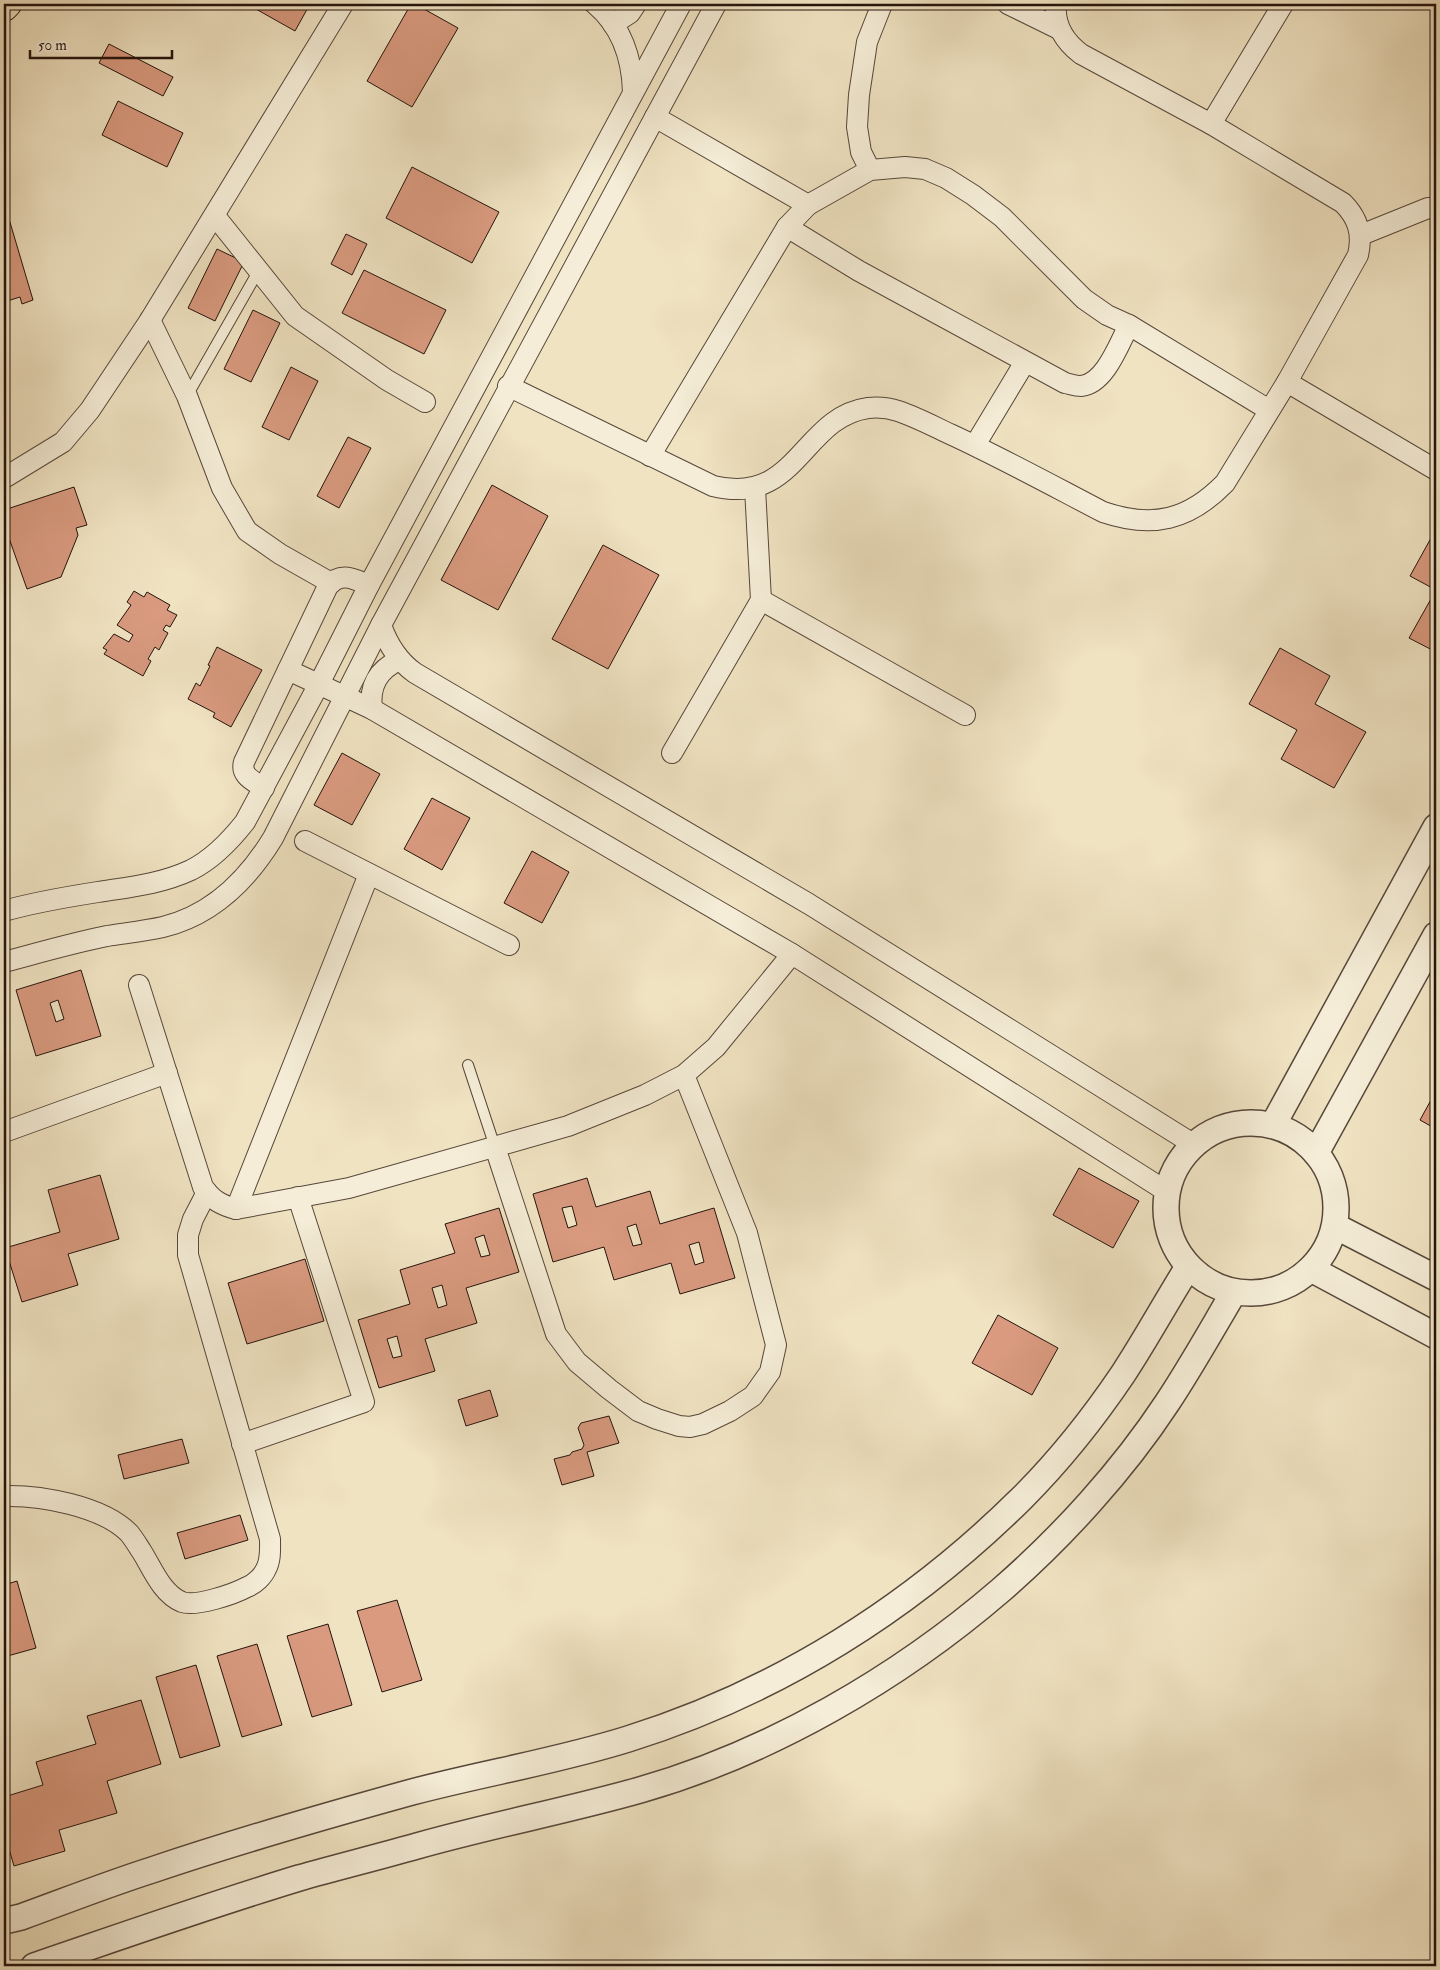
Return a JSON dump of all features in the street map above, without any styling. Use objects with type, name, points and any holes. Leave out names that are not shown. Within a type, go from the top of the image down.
[{"type":"main road","points":[[4,7],[7,4]]},
{"type":"street","points":[[4,478],[63,442],[90,410],[150,320],[215,216],[343,4]]},
{"type":"street","points":[[595,4],[613,24],[626,46],[630,61],[633,92]]},
{"type":"street","points":[[613,24],[630,12],[636,4]]},
{"type":"street","points":[[4,911],[44,900],[148,885],[171,879],[193,869],[213,856],[245,822],[319,684],[369,585],[681,4]]},
{"type":"street","points":[[4,962],[107,936],[164,927],[194,915],[228,894],[260,859],[273,838],[381,625],[508,386],[716,4]]},
{"type":"street","points":[[870,170],[861,152],[857,127],[858,95],[867,42],[882,4]]},
{"type":"street","points":[[1008,4],[1060,29]]},
{"type":"street","points":[[508,386],[713,486],[734,490],[755,488],[778,476],[830,426],[841,418],[868,408],[882,408],[896,410],[975,445],[1103,512],[1140,521],[1160,520],[1179,516],[1196,508],[1212,496],[1225,482],[1287,382],[1354,264],[1360,245],[1358,223],[1352,212],[1343,203],[1211,124],[1081,54],[1068,43],[1060,29],[1056,19],[1056,4]]},
{"type":"street","points":[[1211,124],[1283,4]]},
{"type":"street","points":[[655,117],[808,205]]},
{"type":"street","points":[[650,456],[787,227],[808,205],[870,170],[905,167],[925,169],[946,178],[972,195],[1002,216],[1084,299],[1107,315],[1129,325],[1269,410]]},
{"type":"street","points":[[1360,235],[1428,208],[1436,209]]},
{"type":"street","points":[[215,216],[296,316],[387,380],[425,402]]},
{"type":"street","points":[[787,227],[859,271],[1065,383],[1080,386],[1096,380],[1104,372],[1129,325]]},
{"type":"street","points":[[150,320],[187,396],[222,488],[247,531],[280,554],[331,582]]},
{"type":"street","points":[[975,445],[1025,362]]},
{"type":"street","points":[[1287,382],[1436,470]]},
{"type":"street","points":[[465,408],[490,421]]},
{"type":"street","points":[[672,753],[761,600],[755,488]]},
{"type":"street","points":[[264,788],[246,776],[243,765],[331,582],[344,576],[369,585]]},
{"type":"street","points":[[761,600],[966,715]]},
{"type":"street","points":[[381,625],[391,648],[399,660],[415,673],[809,904],[1193,1144]]},
{"type":"street","points":[[372,709],[372,689],[376,679],[390,664],[399,660]]},
{"type":"street","points":[[288,670],[372,709],[792,954],[1166,1191]]},
{"type":"street","points":[[1273,1125],[1436,827]]},
{"type":"street","points":[[305,840],[510,945]]},
{"type":"street","points":[[236,1209],[369,874]]},
{"type":"street","points":[[1316,1153],[1436,935]]},
{"type":"street","points":[[139,985],[203,1187],[220,1205],[236,1209],[349,1188],[568,1126],[645,1095],[684,1075],[701,1062],[716,1047],[792,954]]},
{"type":"street","points":[[5,1128],[166,1073]]},
{"type":"street","points":[[495,1147],[556,1334],[577,1362],[608,1389],[638,1411],[679,1426],[690,1427],[703,1424],[730,1411],[753,1396],[770,1372],[776,1346],[747,1233],[684,1075]]},
{"type":"street","points":[[1244,1122],[1273,1125],[1304,1141],[1316,1153],[1330,1175],[1336,1200],[1335,1226],[1326,1249],[1311,1269],[1288,1285],[1262,1293],[1234,1292],[1209,1283],[1188,1267],[1172,1244],[1165,1219],[1166,1191],[1175,1167],[1193,1144],[1215,1130],[1244,1122]]},
{"type":"street","points":[[4,1496],[65,1502],[112,1521],[128,1533],[169,1592],[181,1602],[192,1603],[249,1587],[267,1569],[271,1554],[270,1539],[188,1255],[188,1235],[193,1219],[207,1192]]},
{"type":"street","points":[[242,1444],[364,1402],[298,1197]]},
{"type":"street","points":[[1335,1226],[1436,1278]]},
{"type":"street","points":[[4,1921],[21,1917],[152,1870],[284,1828],[417,1791],[627,1739],[701,1713],[773,1680],[841,1642],[906,1599],[967,1550],[1024,1496],[1076,1437],[1122,1375],[1188,1267]]},
{"type":"street","points":[[1311,1269],[1436,1336]]},
{"type":"street","points":[[34,1966],[169,1920],[299,1879],[430,1842],[643,1790],[721,1762],[788,1732],[869,1688],[938,1641],[1002,1590],[1062,1532],[1117,1470],[1166,1404],[1234,1292]]},
{"type":"lane","points":[[187,396],[259,270]]},
{"type":"lane","points":[[468,1066],[495,1147]]},
{"type":"building","points":[[247,4],[310,4],[295,31]]},
{"type":"building","points":[[411,4],[415,4],[458,28],[412,107],[367,81]]},
{"type":"building","points":[[109,44],[173,77],[163,96],[99,63]]},
{"type":"building","points":[[118,101],[183,133],[167,167],[102,135]]},
{"type":"building","points":[[412,167],[499,212],[472,263],[386,218]]},
{"type":"building","points":[[4,202],[33,300],[22,304],[20,297],[4,302]]},
{"type":"building","points":[[346,234],[367,244],[352,275],[331,264]]},
{"type":"building","points":[[217,249],[244,262],[215,321],[188,308]]},
{"type":"building","points":[[364,270],[446,310],[424,354],[342,313]]},
{"type":"building","points":[[253,310],[280,323],[251,382],[224,369]]},
{"type":"building","points":[[291,367],[318,381],[289,440],[262,427]]},
{"type":"building","points":[[348,437],[371,448],[339,508],[317,496]]},
{"type":"building","points":[[492,485],[548,516],[498,610],[441,580]]},
{"type":"building","points":[[74,487],[87,525],[76,528],[78,535],[61,577],[27,589],[4,524],[4,510]]},
{"type":"building","points":[[1436,529],[1436,590],[1410,576]]},
{"type":"building","points":[[603,545],[659,575],[608,669],[552,639]]},
{"type":"building","points":[[1436,590],[1436,652],[1409,638]]},
{"type":"building","points":[[134,591],[144,597],[147,592],[170,605],[167,610],[177,615],[170,627],[166,625],[163,630],[168,633],[159,650],[155,647],[148,659],[151,661],[143,676],[104,654],[107,650],[103,648],[114,634],[129,642],[133,635],[117,625],[131,605],[127,602]]},
{"type":"building","points":[[217,647],[262,670],[231,727],[213,717],[215,713],[188,699],[196,683],[200,686]]},
{"type":"building","points":[[1280,648],[1330,676],[1315,704],[1366,732],[1334,788],[1281,759],[1297,730],[1249,704]]},
{"type":"building","points":[[342,753],[380,774],[352,825],[314,805]]},
{"type":"building","points":[[432,798],[470,818],[442,870],[404,849]]},
{"type":"building","points":[[532,851],[569,872],[542,923],[504,903]]},
{"type":"building","points":[[81,970],[101,1036],[36,1056],[16,990]],"holes":[[[58,1000],[64,1019],[56,1022],[50,1003]]]},
{"type":"building","points":[[1436,1091],[1436,1129],[1420,1120]]},
{"type":"building","points":[[1079,1168],[1139,1201],[1113,1248],[1053,1215]]},
{"type":"building","points":[[100,1175],[119,1239],[68,1254],[78,1285],[22,1302],[5,1248],[60,1232],[48,1190]]},
{"type":"building","points":[[587,1178],[596,1207],[650,1191],[660,1224],[714,1208],[735,1278],[680,1294],[671,1263],[614,1280],[604,1247],[553,1262],[533,1194]],"holes":[[[572,1206],[577,1225],[568,1228],[562,1208]],[[636,1224],[642,1244],[633,1246],[627,1227]],[[699,1242],[704,1262],[695,1265],[689,1245]]]},
{"type":"building","points":[[499,1208],[519,1272],[466,1288],[477,1323],[425,1339],[435,1371],[379,1388],[358,1320],[410,1304],[400,1270],[455,1253],[445,1224]],"holes":[[[484,1235],[490,1255],[481,1257],[475,1238]],[[442,1285],[447,1305],[438,1308],[432,1288]],[[397,1336],[402,1356],[393,1358],[387,1339]]]},
{"type":"building","points":[[305,1259],[324,1321],[247,1344],[228,1283]]},
{"type":"building","points":[[998,1315],[1058,1348],[1032,1395],[972,1363]]},
{"type":"building","points":[[490,1390],[498,1416],[466,1426],[458,1400]]},
{"type":"building","points":[[609,1416],[619,1443],[587,1452],[594,1476],[562,1485],[554,1459],[570,1455],[572,1452],[582,1449],[584,1445],[578,1428],[581,1423]]},
{"type":"building","points":[[182,1439],[189,1463],[124,1479],[118,1455]]},
{"type":"building","points":[[240,1515],[248,1540],[185,1559],[177,1533]]},
{"type":"building","points":[[17,1581],[36,1648],[4,1657],[4,1585]]},
{"type":"building","points":[[397,1600],[422,1680],[382,1692],[357,1611]]},
{"type":"building","points":[[328,1624],[352,1705],[312,1717],[287,1636]]},
{"type":"building","points":[[257,1644],[282,1725],[242,1737],[217,1656]]},
{"type":"building","points":[[196,1665],[220,1746],[180,1758],[156,1677]]},
{"type":"building","points":[[141,1700],[161,1764],[107,1781],[117,1813],[59,1830],[65,1851],[14,1866],[4,1832],[4,1797],[43,1785],[36,1762],[96,1744],[87,1716]]}]
